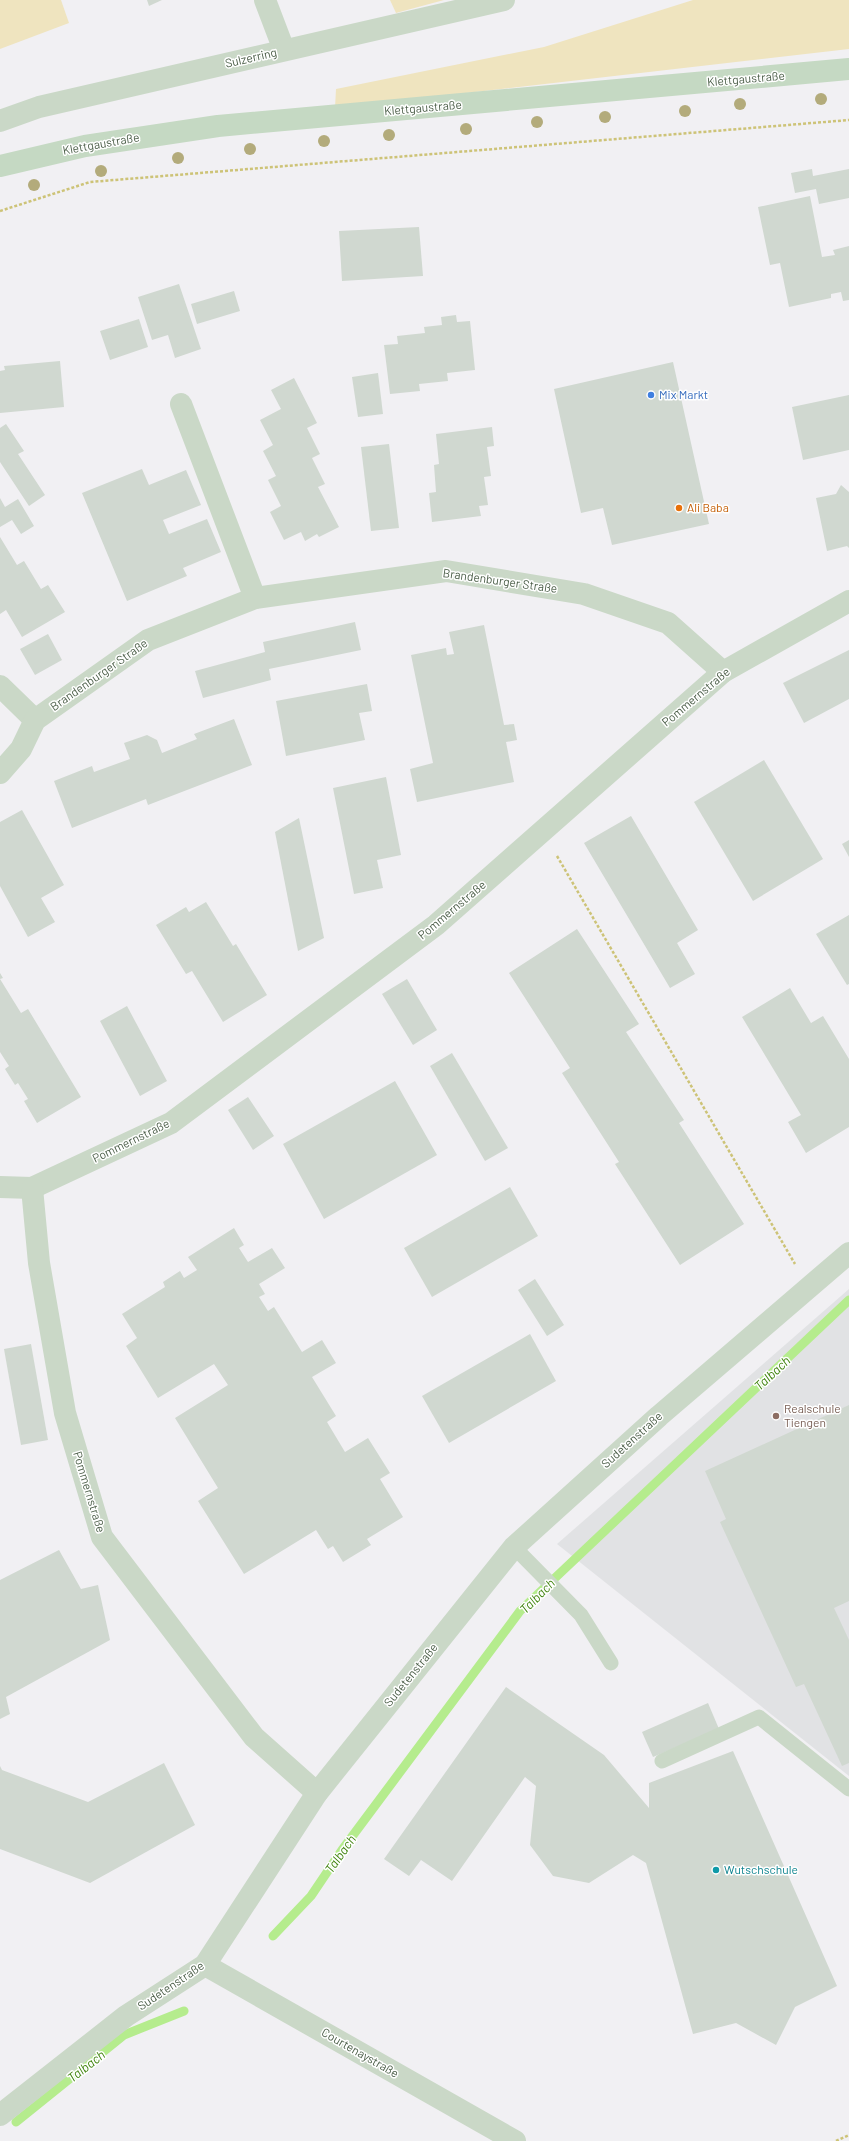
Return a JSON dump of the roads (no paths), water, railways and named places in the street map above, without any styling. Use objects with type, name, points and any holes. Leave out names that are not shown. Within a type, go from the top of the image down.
[{"type":"main road","name":"Klettgaustraße","points":[[0,166],[84,146],[218,126],[849,69]]},
{"type":"street","points":[[265,0],[284,50]]},
{"type":"street","name":"Sulzerring","points":[[0,121],[39,107],[504,0]]},
{"type":"street","points":[[181,404],[255,598]]},
{"type":"street","name":"Brandenburger Straße","points":[[0,773],[21,749],[35,720],[148,640],[255,598],[446,571],[584,594],[668,623],[722,672]]},
{"type":"street","name":"Pommernstraße","points":[[0,1187],[32,1188],[171,1123],[436,925],[722,672],[849,600]]},
{"type":"street","points":[[0,686],[35,720]]},
{"type":"street","name":"Pommernstraße","points":[[32,1188],[39,1263],[65,1413],[102,1537],[254,1738],[317,1793]]},
{"type":"street","name":"Sudetenstraße","points":[[0,2115],[126,2016],[205,1965],[317,1793],[514,1547],[659,1416],[849,1253]]},
{"type":"street","name":"Courtenaystraße","points":[[205,1965],[515,2141]]},
{"type":"lane","points":[[514,1547],[581,1615],[611,1663]]},
{"type":"lane","points":[[662,1761],[759,1717],[849,1789]]},
{"type":"waterway","name":"Talbach","points":[[273,1936],[311,1896],[342,1850],[520,1611],[849,1300]]},
{"type":"waterway","name":"Talbach","points":[[16,2122],[124,2035],[184,2011]]},
{"type":"place","name":"Mix Markt","points":[[651,395]]},
{"type":"place","name":"Ali Baba","points":[[679,508]]},
{"type":"place","name":"Realschule Tiengen","points":[[776,1416]]},
{"type":"place","name":"Wutschschule","points":[[716,1870]]}]
